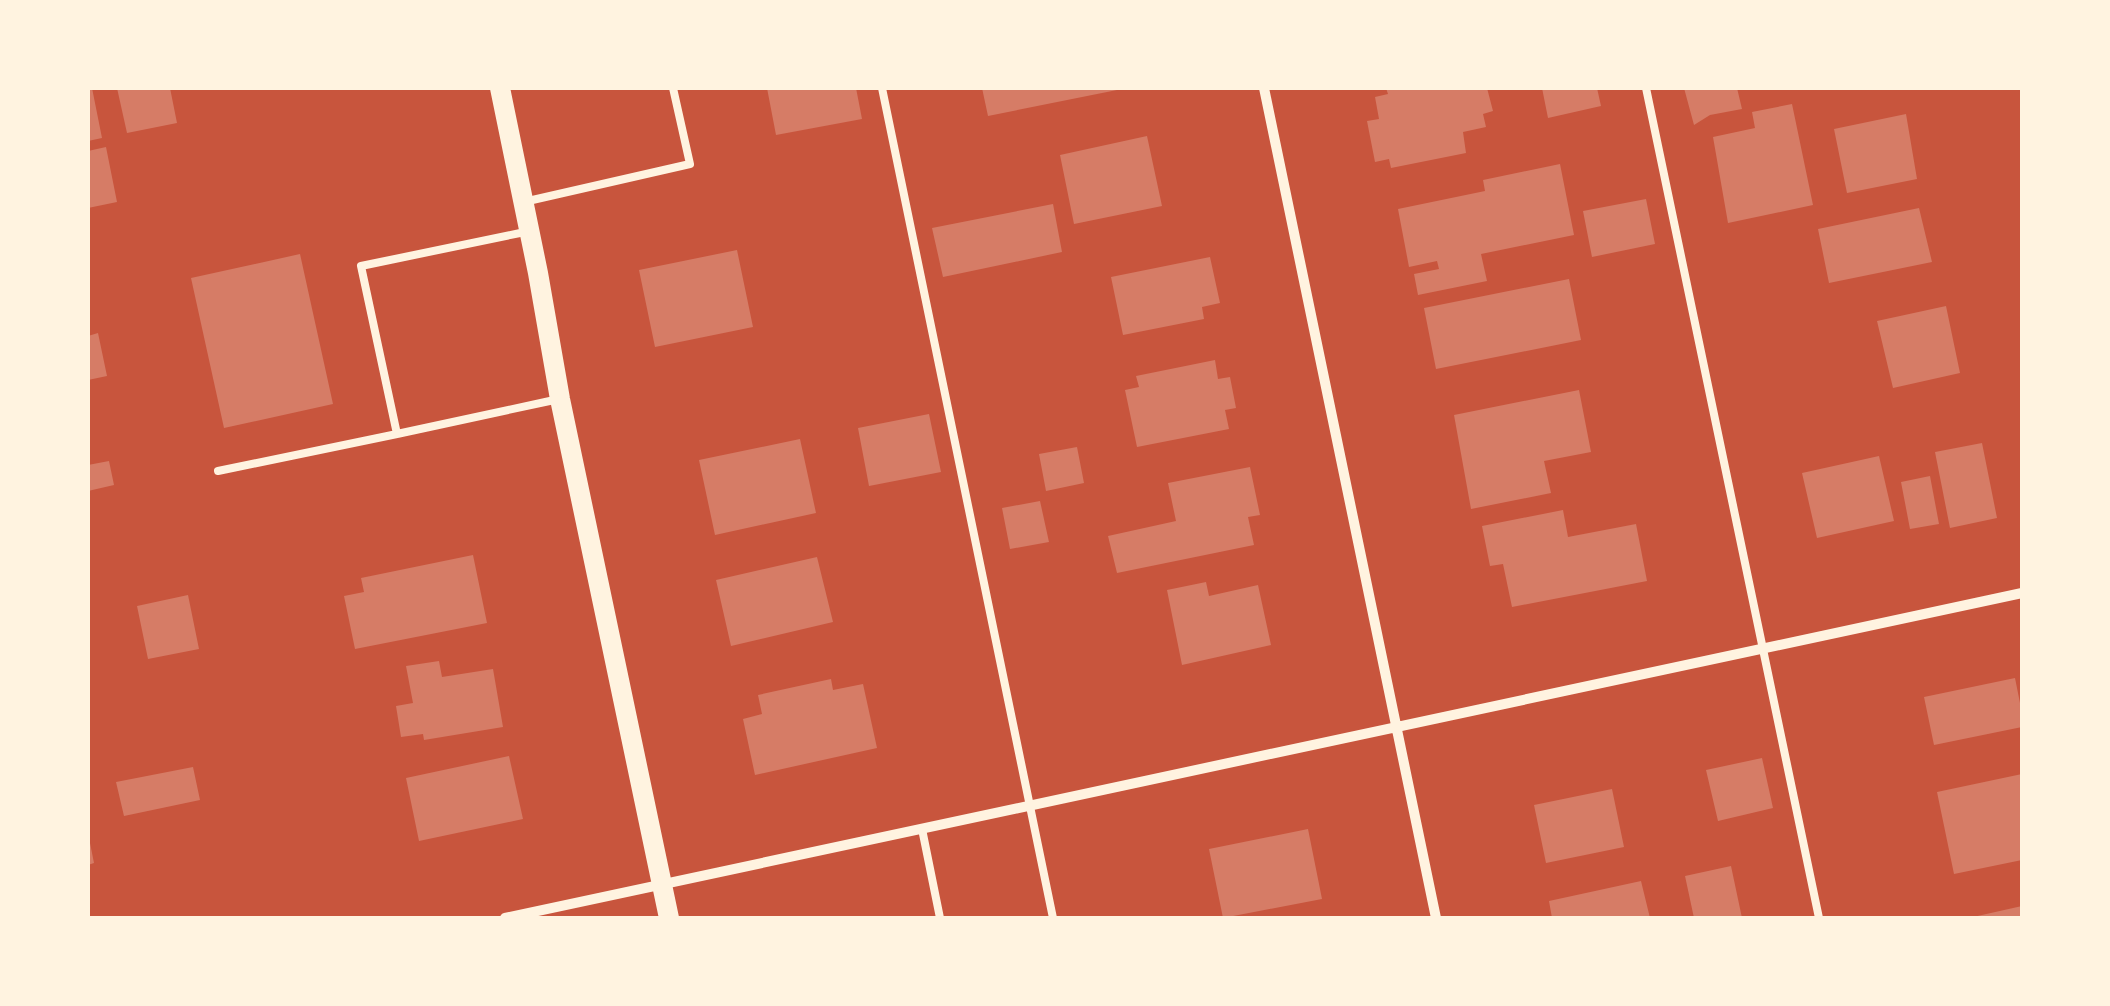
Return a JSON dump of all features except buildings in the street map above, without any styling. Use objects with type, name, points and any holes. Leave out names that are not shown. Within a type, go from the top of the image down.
[{"type":"main road","points":[[500,88],[560,399],[669,918]]},
{"type":"street","points":[[1264,88],[1436,918]]},
{"type":"street","points":[[505,918],[2022,593]]},
{"type":"lane","points":[[524,202],[690,164],[674,88]]},
{"type":"lane","points":[[882,88],[1052,918]]},
{"type":"lane","points":[[1646,88],[1819,918]]},
{"type":"lane","points":[[397,434],[360,266],[530,231]]},
{"type":"lane","points":[[218,471],[560,399]]},
{"type":"lane","points":[[922,828],[940,918]]}]
